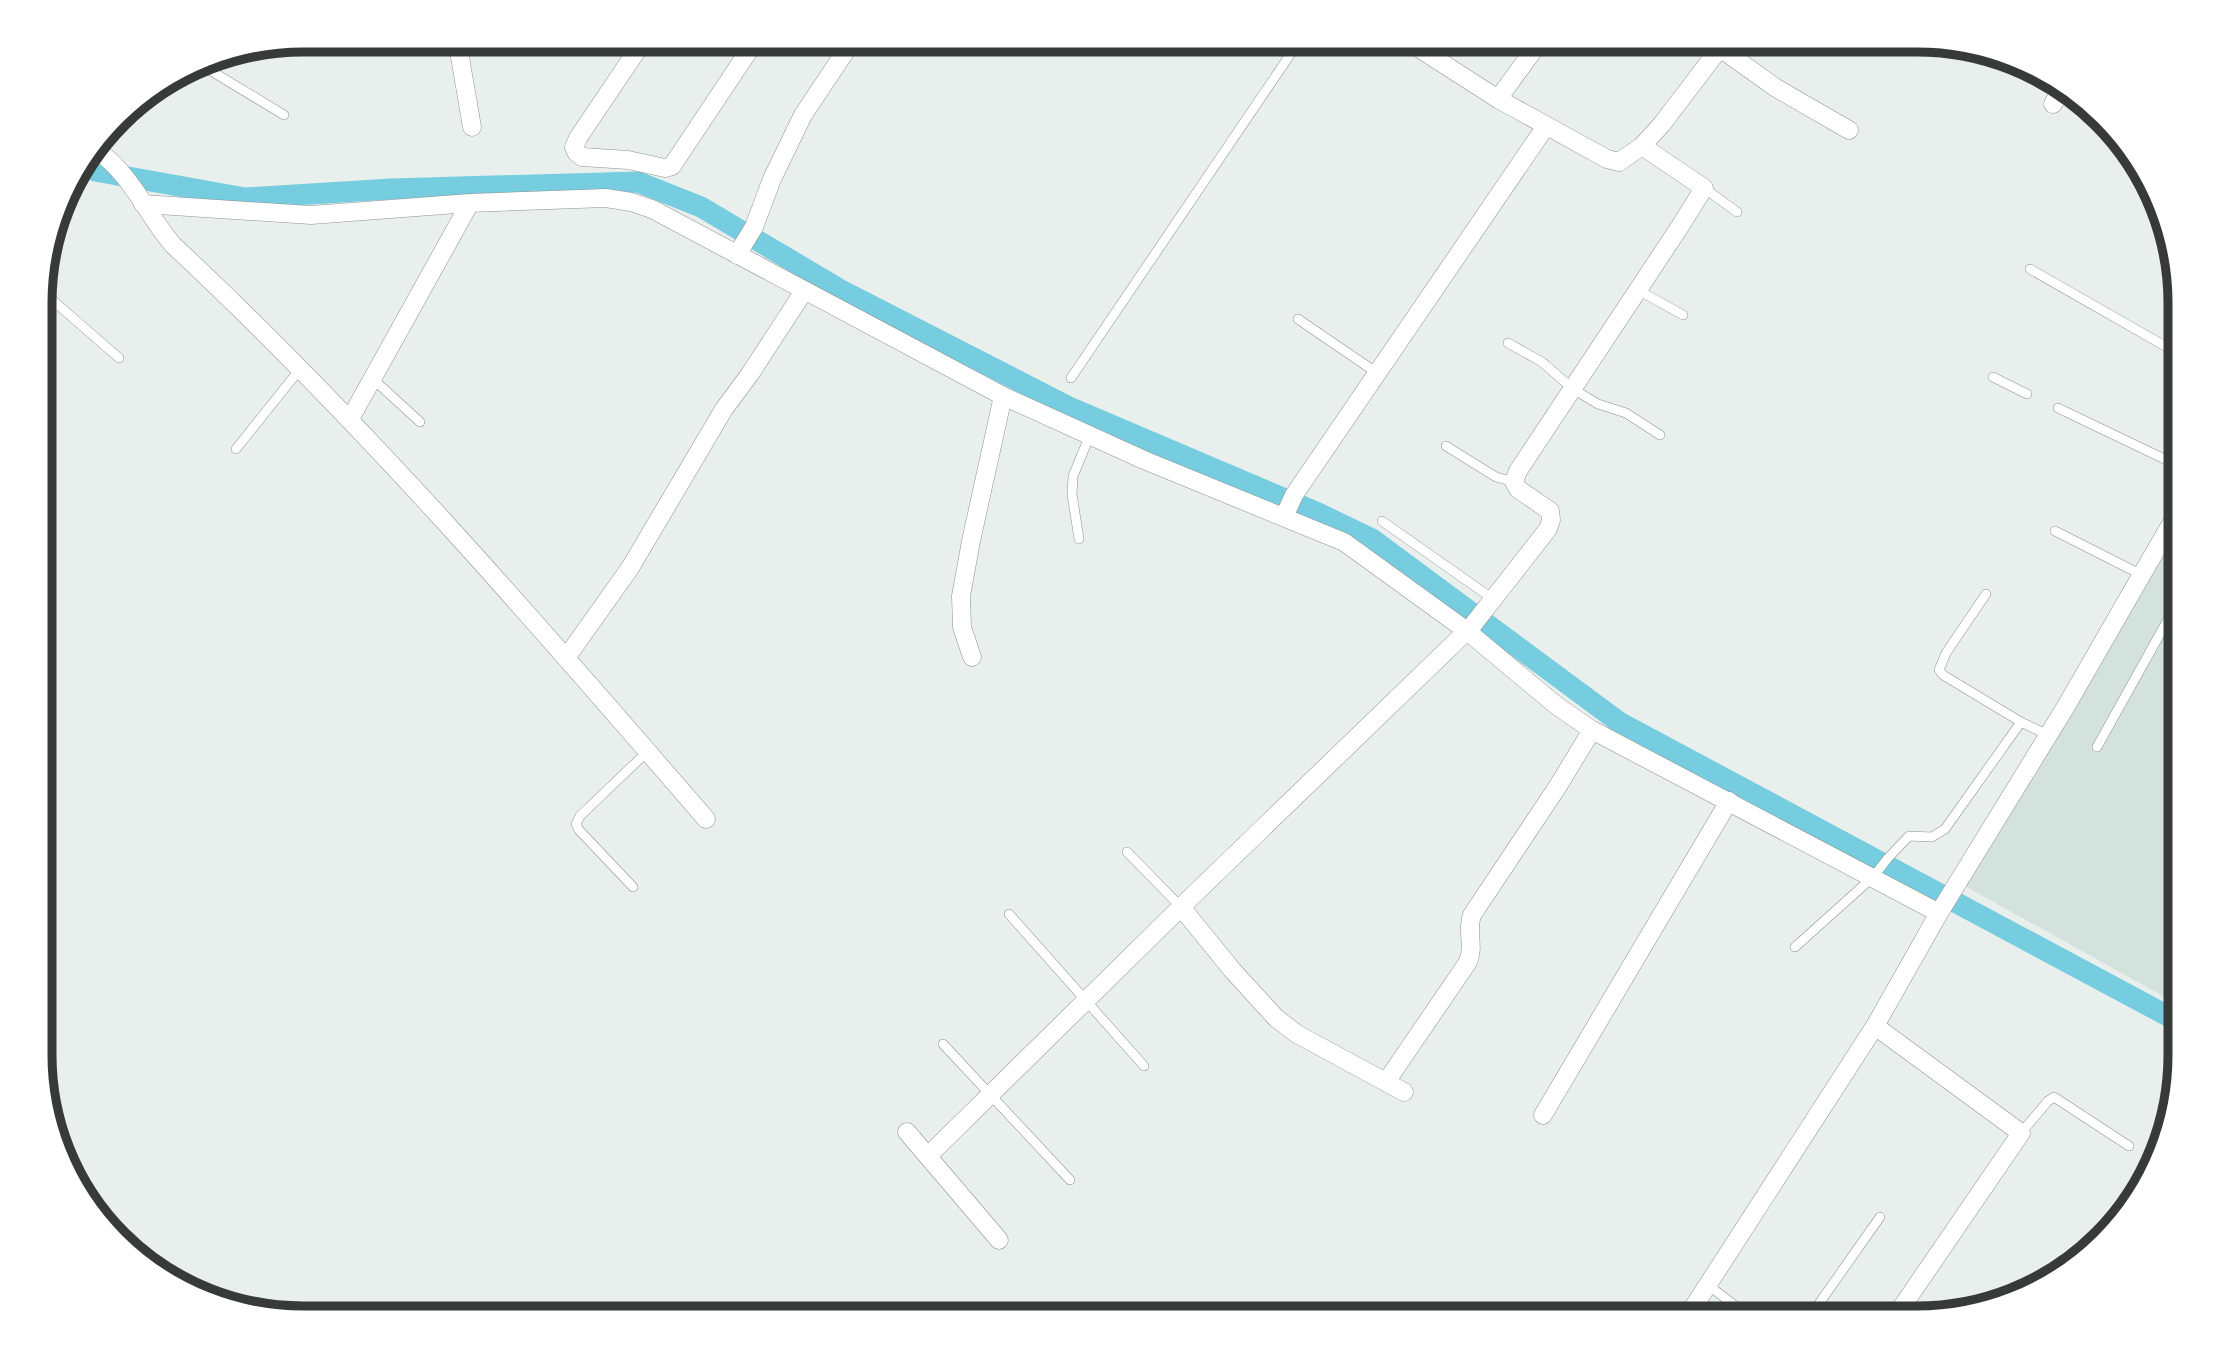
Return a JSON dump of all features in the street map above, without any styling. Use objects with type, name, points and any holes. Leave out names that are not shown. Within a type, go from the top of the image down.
[{"type":"street","points":[[459,52],[472,127]]},
{"type":"street","points":[[636,52],[578,138],[574,147],[582,157],[628,160],[664,168],[672,166],[748,52]]},
{"type":"street","points":[[739,252],[754,228],[772,179],[803,115],[845,52]]},
{"type":"street","points":[[1425,52],[1498,99],[1606,159],[1619,162],[1642,146],[1717,52]]},
{"type":"street","points":[[1498,99],[1532,52]]},
{"type":"street","points":[[1733,52],[1776,88],[1849,130]]},
{"type":"street","points":[[2053,104],[2058,96]]},
{"type":"street","points":[[1288,507],[1546,125]]},
{"type":"street","points":[[928,1156],[1470,628],[1548,529],[1550,511],[1518,489],[1514,482],[1518,471],[1704,188],[1642,146]]},
{"type":"street","points":[[102,154],[118,169],[156,226],[173,245],[350,419],[566,658],[706,819]]},
{"type":"street","points":[[141,201],[310,215],[470,203],[606,198],[652,209],[739,252],[804,291],[1003,396],[1144,460],[1288,507],[1470,628],[1557,706],[1592,730],[1728,801],[1946,903]]},
{"type":"street","points":[[350,419],[470,203]]},
{"type":"street","points":[[566,658],[630,568],[724,409],[804,291]]},
{"type":"street","points":[[972,657],[962,627],[961,596],[1003,396]]},
{"type":"street","points":[[1694,1306],[1875,1026],[2168,532]]},
{"type":"street","points":[[1386,1082],[1468,962],[1472,947],[1469,928],[1472,915],[1592,730]]},
{"type":"street","points":[[1543,1115],[1728,801]]},
{"type":"street","points":[[1181,907],[1233,971],[1276,1018],[1297,1034],[1404,1092]]},
{"type":"street","points":[[1875,1026],[2021,1133],[1903,1306]]},
{"type":"street","points":[[907,1132],[999,1240]]},
{"type":"lane","points":[[1071,378],[1292,52]]},
{"type":"lane","points":[[211,71],[284,115]]},
{"type":"lane","points":[[1704,188],[1737,212]]},
{"type":"lane","points":[[2030,269],[2168,348]]},
{"type":"lane","points":[[1638,290],[1683,315]]},
{"type":"lane","points":[[52,299],[119,358]]},
{"type":"lane","points":[[1298,319],[1377,373]]},
{"type":"lane","points":[[1507,343],[1542,362],[1573,389],[1598,404],[1626,413],[1660,435]]},
{"type":"lane","points":[[236,449],[300,369]]},
{"type":"lane","points":[[1993,377],[2027,394]]},
{"type":"lane","points":[[373,379],[420,422]]},
{"type":"lane","points":[[2058,408],[2168,461]]},
{"type":"lane","points":[[1079,539],[1072,494],[1073,476],[1090,435]]},
{"type":"lane","points":[[1446,446],[1496,477],[1514,482]]},
{"type":"lane","points":[[1382,521],[1489,605]]},
{"type":"lane","points":[[2055,531],[2142,575]]},
{"type":"lane","points":[[1986,594],[1946,653],[1939,670],[2021,722],[2048,735]]},
{"type":"lane","points":[[2097,747],[2168,620]]},
{"type":"lane","points":[[1796,947],[1877,873],[1909,836],[1932,837],[1945,829],[2021,722]]},
{"type":"lane","points":[[633,887],[576,824],[580,816],[648,751]]},
{"type":"lane","points":[[1126,852],[1181,907]]},
{"type":"lane","points":[[1009,914],[1144,1066]]},
{"type":"lane","points":[[943,1044],[1070,1180]]},
{"type":"lane","points":[[2021,1133],[2054,1097],[2129,1146]]},
{"type":"lane","points":[[1817,1306],[1880,1217]]},
{"type":"lane","points":[[1708,1285],[1735,1306]]},
{"type":"shaded area","points":[[2168,549],[2168,999],[1963,885]]},
{"type":"waterway","points":[[92,168],[245,198],[391,189],[638,182],[701,207],[841,290],[1071,408],[1318,513],[1372,539],[1619,722],[2168,1016]]}]
